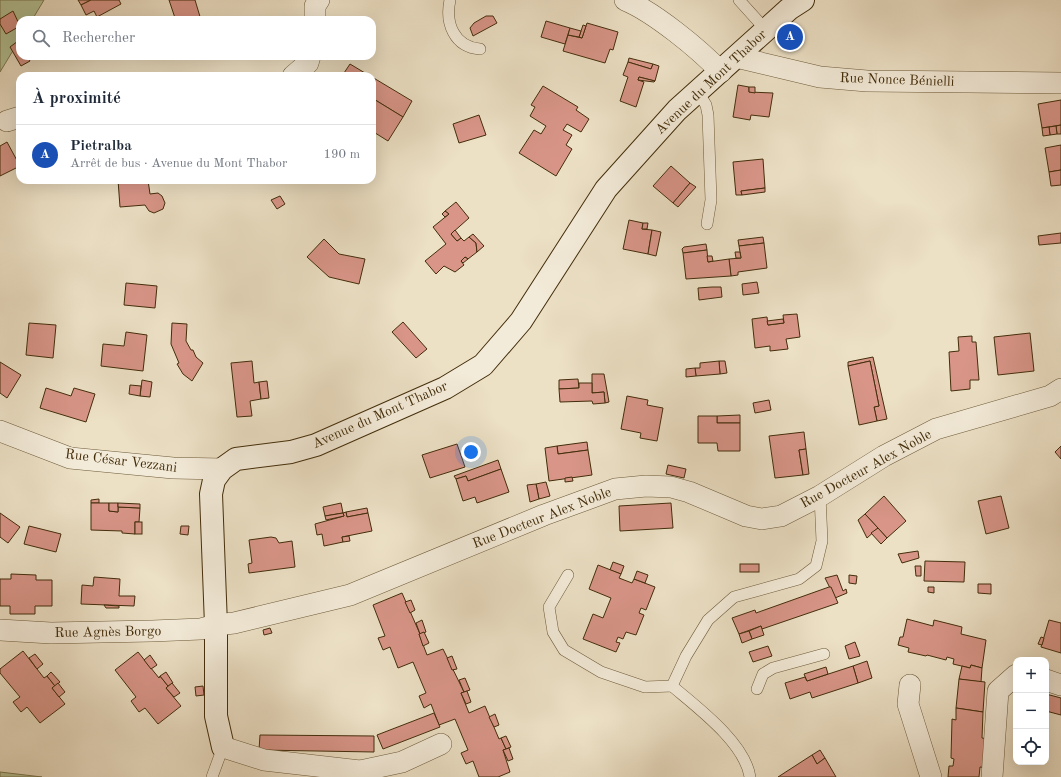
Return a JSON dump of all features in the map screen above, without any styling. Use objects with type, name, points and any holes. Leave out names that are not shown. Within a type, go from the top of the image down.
[{"type":"street","points":[[315,16],[316,6],[319,0]]},
{"type":"street","points":[[625,0],[660,22],[705,56],[721,72]]},
{"type":"street","name":"Avenue du Mont Thabor","points":[[224,747],[216,716],[216,625],[211,494],[214,480],[222,469],[236,459],[291,452],[316,445],[445,388],[482,365],[500,347],[521,321],[606,189],[677,110],[721,72],[766,30],[792,3]]},
{"type":"street","name":"Rue Nonce Bénielli","points":[[736,57],[820,77],[883,81],[1061,83]]},
{"type":"street","points":[[298,72],[308,63],[309,60]]},
{"type":"street","name":"Rue Docteur Alex Noble","points":[[216,625],[234,623],[350,594],[544,515],[615,489],[646,486],[671,487],[689,492],[746,516],[762,519],[781,516],[820,496],[884,456],[936,429],[1050,396],[1061,389]]},
{"type":"street","name":"Rue César Vezzani","points":[[0,431],[70,458],[173,468],[222,469]]},
{"type":"street","name":"Rue Agnès Borgo","points":[[0,630],[51,633],[152,631],[201,629],[216,625]]},
{"type":"street","points":[[992,777],[998,691],[1013,678]]},
{"type":"street","points":[[1049,681],[1061,685]]},
{"type":"street","points":[[910,684],[908,704],[931,777]]},
{"type":"street","points":[[224,747],[264,760],[360,771],[402,762],[441,744]]},
{"type":"lane","points":[[450,0],[450,23],[456,36],[466,46],[480,49]]},
{"type":"lane","points":[[739,0],[766,30]]},
{"type":"lane","points":[[698,92],[706,105],[708,115],[711,200],[707,224]]},
{"type":"lane","points":[[672,686],[686,656],[708,620],[734,597],[799,579],[816,566],[822,541],[820,496]]},
{"type":"lane","points":[[568,575],[549,607],[553,632],[564,650],[601,672],[645,688],[672,686],[722,729],[749,767],[750,777]]},
{"type":"lane","points":[[757,689],[763,674],[773,668],[824,654]]},
{"type":"lane","points":[[212,777],[224,747]]},
{"type":"green space","points":[[0,0],[44,0],[34,16],[16,16],[16,46],[0,72]]},
{"type":"green space","points":[[0,772],[42,777],[0,777]]},
{"type":"building","points":[[78,0],[91,0],[81,5]]},
{"type":"building","points":[[91,0],[119,0],[121,4],[99,16],[96,16],[94,11],[86,15],[81,5]]},
{"type":"building","points":[[169,0],[195,0],[200,16],[174,16]]},
{"type":"building","points":[[13,11],[16,17],[16,28],[6,34],[0,24],[0,19]]},
{"type":"building","points":[[486,16],[493,16],[497,23],[473,36],[470,28],[474,23]]},
{"type":"building","points":[[546,21],[570,28],[565,44],[541,37]]},
{"type":"building","points":[[587,23],[618,32],[613,50],[610,49],[605,63],[563,51],[568,35],[582,38]]},
{"type":"building","points":[[583,25],[586,26],[582,38],[579,37]]},
{"type":"building","points":[[570,28],[581,31],[579,37],[568,35]]},
{"type":"building","points":[[16,42],[16,57],[10,47]]},
{"type":"building","points":[[629,58],[653,64],[651,69],[628,62]]},
{"type":"building","points":[[18,60],[29,60],[30,61],[21,66]]},
{"type":"building","points":[[628,62],[651,69],[653,64],[659,66],[655,81],[639,77],[638,80],[644,82],[636,107],[620,101],[628,77],[623,75]]},
{"type":"building","points":[[350,64],[363,72],[345,72]]},
{"type":"building","points":[[639,77],[655,81],[638,80]]},
{"type":"building","points":[[376,79],[412,101],[403,117],[376,100]]},
{"type":"building","points":[[738,85],[749,87],[749,92],[773,93],[769,117],[751,115],[750,120],[733,117]]},
{"type":"building","points":[[543,86],[578,107],[576,110],[589,119],[581,132],[567,124],[563,130],[572,135],[566,145],[572,149],[556,176],[519,153],[534,130],[541,134],[546,126],[530,116],[535,107],[531,105]]},
{"type":"building","points":[[749,87],[755,87],[755,93],[749,92]]},
{"type":"building","points":[[376,100],[403,117],[388,141],[376,134]]},
{"type":"building","points":[[1061,100],[1061,125],[1042,128],[1038,104]]},
{"type":"building","points":[[479,115],[486,135],[459,143],[453,124]]},
{"type":"building","points":[[1061,125],[1061,134],[1057,134],[1056,126]]},
{"type":"building","points":[[1056,126],[1057,134],[1050,135],[1049,127]]},
{"type":"building","points":[[1049,127],[1050,135],[1043,136],[1042,128]]},
{"type":"building","points":[[7,142],[16,159],[16,168],[0,176],[0,146]]},
{"type":"building","points":[[1061,145],[1061,170],[1049,172],[1045,148]]},
{"type":"building","points":[[763,159],[765,188],[741,191],[742,195],[736,195],[733,162]]},
{"type":"building","points":[[671,166],[690,183],[673,203],[653,186]]},
{"type":"building","points":[[1061,170],[1061,185],[1051,186],[1049,172]]},
{"type":"building","points":[[690,183],[696,187],[678,207],[673,203]]},
{"type":"building","points":[[118,184],[149,184],[150,194],[158,193],[162,196],[165,203],[163,209],[154,213],[149,211],[145,205],[120,207]]},
{"type":"building","points":[[765,188],[765,192],[742,195],[741,191]]},
{"type":"building","points":[[280,196],[285,204],[277,209],[271,200]]},
{"type":"building","points":[[456,202],[469,218],[451,234],[457,241],[461,238],[464,241],[469,237],[476,243],[477,252],[468,259],[465,257],[461,261],[464,265],[455,272],[444,266],[436,274],[425,261],[446,244],[433,227],[449,214],[445,211]]},
{"type":"building","points":[[445,211],[449,214],[445,217],[442,214]]},
{"type":"building","points":[[629,220],[643,223],[642,229],[652,230],[648,254],[623,249]]},
{"type":"building","points":[[643,223],[648,223],[647,229],[642,229]]},
{"type":"building","points":[[455,230],[461,238],[457,241],[451,234]]},
{"type":"building","points":[[652,230],[661,232],[656,256],[648,254]]},
{"type":"building","points":[[1061,233],[1061,243],[1039,245],[1038,236]]},
{"type":"building","points":[[473,234],[484,246],[477,252],[476,243],[469,237]]},
{"type":"building","points":[[763,237],[764,243],[739,246],[738,240]]},
{"type":"building","points":[[324,239],[339,254],[365,259],[359,284],[329,277],[307,257]]},
{"type":"building","points":[[764,243],[767,268],[738,272],[738,275],[731,276],[729,259],[741,258],[739,246]]},
{"type":"building","points":[[706,244],[707,250],[683,253],[682,249],[684,247]]},
{"type":"building","points":[[707,250],[708,262],[729,259],[731,276],[686,279],[683,253]]},
{"type":"building","points":[[735,252],[740,252],[741,258],[736,258]]},
{"type":"building","points":[[707,256],[712,256],[713,261],[708,262]]},
{"type":"building","points":[[465,257],[468,259],[463,263],[461,261]]},
{"type":"building","points":[[757,282],[759,293],[743,295],[742,284]]},
{"type":"building","points":[[126,283],[157,286],[155,308],[124,305]]},
{"type":"building","points":[[721,287],[722,297],[699,300],[698,288]]},
{"type":"building","points":[[797,314],[800,337],[786,339],[788,349],[770,351],[770,346],[755,348],[752,319],[767,317],[768,325],[784,323],[783,315]]},
{"type":"building","points":[[783,319],[784,323],[768,325],[767,321]]},
{"type":"building","points":[[403,322],[427,349],[416,358],[392,332]]},
{"type":"building","points":[[29,323],[56,325],[53,358],[26,355]]},
{"type":"building","points":[[172,323],[187,324],[186,341],[196,357],[203,363],[192,381],[183,374],[177,364],[179,363],[171,344]]},
{"type":"building","points":[[126,332],[147,335],[143,371],[101,366],[103,344],[124,346]]},
{"type":"building","points":[[1030,333],[1034,371],[998,375],[994,337]]},
{"type":"building","points":[[972,336],[972,342],[976,342],[979,380],[970,380],[970,389],[951,391],[949,352],[959,351],[958,337]]},
{"type":"building","points":[[873,357],[887,419],[877,421],[874,407],[879,406],[870,361],[848,366],[848,362]]},
{"type":"building","points":[[252,361],[254,383],[259,382],[261,399],[250,401],[252,416],[237,417],[231,363]]},
{"type":"building","points":[[719,361],[725,361],[727,373],[720,374]]},
{"type":"building","points":[[719,361],[720,374],[696,376],[695,368],[700,368],[700,363]]},
{"type":"building","points":[[870,361],[879,406],[874,407],[877,421],[859,425],[848,366]]},
{"type":"building","points":[[0,362],[21,375],[7,398],[0,393]]},
{"type":"building","points":[[695,368],[696,376],[686,377],[686,369]]},
{"type":"building","points":[[592,374],[604,374],[609,402],[605,403],[604,392],[592,393]]},
{"type":"building","points":[[578,379],[579,388],[559,389],[559,380]]},
{"type":"building","points":[[142,380],[152,382],[150,397],[140,396]]},
{"type":"building","points":[[267,381],[269,398],[261,399],[259,382]]},
{"type":"building","points":[[579,383],[592,383],[592,393],[604,392],[605,403],[593,404],[592,401],[560,402],[559,389],[579,388]]},
{"type":"building","points":[[130,385],[141,386],[140,396],[129,394]]},
{"type":"building","points":[[46,388],[71,396],[74,388],[95,394],[86,422],[40,408]]},
{"type":"building","points":[[627,396],[648,400],[647,405],[663,408],[657,441],[640,438],[641,433],[621,429]]},
{"type":"building","points":[[769,400],[771,410],[755,413],[753,403]]},
{"type":"building","points":[[740,415],[740,423],[717,423],[717,416]]},
{"type":"building","points":[[698,416],[717,416],[717,423],[740,423],[740,451],[718,451],[717,443],[698,443]]},
{"type":"building","points":[[804,432],[806,449],[799,450],[803,475],[775,478],[769,436]]},
{"type":"building","points":[[587,442],[588,450],[558,454],[557,446]]},
{"type":"building","points":[[457,444],[465,467],[430,478],[422,455]]},
{"type":"building","points":[[557,446],[558,454],[588,450],[592,475],[549,481],[545,448]]},
{"type":"building","points":[[1061,446],[1061,459],[1055,452]]},
{"type":"building","points":[[806,449],[809,474],[803,475],[799,450]]},
{"type":"building","points":[[498,460],[501,469],[468,481],[466,476],[456,479],[454,476]]},
{"type":"building","points":[[668,465],[686,469],[684,478],[666,474]]},
{"type":"building","points":[[501,469],[509,492],[477,503],[475,497],[463,501],[456,479],[466,476],[468,481]]},
{"type":"building","points":[[572,477],[573,481],[565,482],[565,478]]},
{"type":"building","points":[[546,482],[550,496],[539,499],[536,484]]},
{"type":"building","points":[[536,484],[539,499],[530,502],[527,485]]},
{"type":"building","points":[[884,496],[906,521],[887,538],[865,514]]},
{"type":"building","points":[[1001,496],[1009,528],[986,534],[978,501]]},
{"type":"building","points":[[99,499],[99,503],[91,503],[91,500]]},
{"type":"building","points":[[91,503],[109,503],[109,511],[118,512],[118,507],[140,508],[139,522],[135,522],[135,534],[122,533],[122,531],[91,530]]},
{"type":"building","points":[[109,503],[118,503],[118,512],[109,511]]},
{"type":"building","points":[[118,503],[140,504],[140,508],[118,507]]},
{"type":"building","points":[[341,503],[343,513],[325,516],[323,507]]},
{"type":"building","points":[[671,503],[673,528],[620,531],[619,506]]},
{"type":"building","points":[[367,508],[368,513],[347,517],[346,512]]},
{"type":"building","points":[[346,512],[347,517],[368,513],[372,531],[342,537],[343,542],[324,546],[322,534],[317,535],[315,524],[344,516],[343,513]]},
{"type":"building","points":[[0,513],[20,527],[8,543],[0,537]]},
{"type":"building","points":[[343,513],[344,516],[326,520],[325,516]]},
{"type":"building","points":[[865,514],[878,528],[867,538],[858,520]]},
{"type":"building","points":[[135,522],[142,522],[142,534],[135,534]]},
{"type":"building","points":[[29,526],[61,534],[56,552],[24,544]]},
{"type":"building","points":[[181,526],[189,526],[188,535],[180,534]]},
{"type":"building","points":[[878,528],[887,538],[881,544],[871,533]]},
{"type":"building","points":[[349,536],[350,541],[343,542],[342,537]]},
{"type":"building","points":[[271,537],[276,538],[279,543],[292,541],[295,567],[249,573],[248,564],[252,563],[249,540]]},
{"type":"building","points":[[918,551],[919,558],[902,563],[898,554]]},
{"type":"building","points":[[925,561],[965,562],[964,582],[924,581]]},
{"type":"building","points":[[613,562],[624,566],[621,574],[610,570]]},
{"type":"building","points":[[740,564],[759,564],[759,572],[740,572]]},
{"type":"building","points":[[598,565],[621,574],[619,578],[632,583],[634,579],[655,587],[646,610],[641,608],[639,613],[644,615],[636,635],[626,632],[623,639],[618,637],[616,642],[620,643],[616,652],[583,639],[593,614],[603,618],[611,598],[589,589]]},
{"type":"building","points":[[915,566],[921,566],[921,576],[916,576]]},
{"type":"building","points":[[637,571],[648,575],[645,583],[634,579]]},
{"type":"building","points":[[11,574],[36,575],[36,580],[52,580],[52,606],[35,606],[35,614],[10,614],[10,606],[0,606],[0,579],[11,579]]},
{"type":"building","points":[[837,575],[843,591],[846,589],[847,593],[835,598],[825,578]]},
{"type":"building","points":[[849,575],[857,576],[856,584],[849,583]]},
{"type":"building","points":[[94,577],[120,579],[119,596],[135,596],[134,606],[81,604],[82,585],[93,586]]},
{"type":"building","points":[[978,584],[991,584],[991,594],[978,593]]},
{"type":"building","points":[[831,587],[838,603],[762,629],[761,626],[739,634],[732,618],[755,610],[756,613]]},
{"type":"building","points":[[928,587],[934,587],[934,593],[928,592]]},
{"type":"building","points":[[402,593],[420,634],[427,655],[443,649],[464,692],[461,693],[469,713],[485,706],[499,739],[501,738],[506,749],[503,750],[510,772],[498,777],[479,777],[473,761],[466,764],[461,753],[468,750],[455,719],[439,725],[431,704],[424,708],[419,696],[426,693],[413,662],[398,668],[390,647],[383,650],[378,638],[385,636],[373,605]]},
{"type":"building","points":[[411,600],[415,610],[410,613],[405,602]]},
{"type":"building","points":[[104,605],[119,606],[119,608],[106,608]]},
{"type":"building","points":[[907,619],[933,626],[934,620],[962,627],[961,634],[986,640],[982,668],[971,665],[970,668],[953,664],[954,659],[947,657],[946,660],[908,652],[909,648],[898,645],[900,637],[903,637]]},
{"type":"building","points":[[422,620],[426,632],[420,634],[416,623]]},
{"type":"building","points":[[1049,620],[1061,623],[1061,653],[1041,647]]},
{"type":"building","points":[[761,626],[764,635],[752,639],[749,631]]},
{"type":"building","points":[[270,628],[272,633],[264,635],[263,630]]},
{"type":"building","points":[[749,631],[752,639],[742,643],[739,634]]},
{"type":"building","points":[[424,632],[429,643],[423,646],[419,634]]},
{"type":"building","points":[[1041,637],[1044,638],[1042,645],[1038,644]]},
{"type":"building","points":[[855,642],[860,656],[849,659],[845,646]]},
{"type":"building","points":[[768,646],[772,656],[753,662],[749,652]]},
{"type":"building","points":[[23,651],[44,678],[47,676],[55,686],[52,688],[65,704],[40,723],[27,707],[21,712],[13,702],[20,697],[0,673],[0,669]]},
{"type":"building","points":[[138,652],[159,678],[160,676],[168,686],[166,688],[181,706],[158,724],[145,708],[139,712],[131,701],[136,697],[115,670]]},
{"type":"building","points":[[35,654],[43,664],[37,669],[29,658]]},
{"type":"building","points":[[150,655],[157,665],[151,669],[144,660]]},
{"type":"building","points":[[452,656],[457,669],[452,670],[447,658]]},
{"type":"building","points":[[867,661],[872,678],[858,683],[853,666]]},
{"type":"building","points":[[971,665],[982,668],[981,682],[959,679],[962,666],[970,668]]},
{"type":"building","points":[[853,666],[858,683],[812,698],[810,692],[790,699],[785,683],[805,677],[807,681]]},
{"type":"building","points":[[826,667],[828,674],[807,681],[804,674]]},
{"type":"building","points":[[51,672],[60,682],[55,686],[47,676]]},
{"type":"building","points":[[166,672],[173,683],[168,686],[160,676]]},
{"type":"building","points":[[465,678],[470,690],[464,692],[459,680]]},
{"type":"building","points":[[959,679],[985,682],[983,712],[956,708]]},
{"type":"building","points":[[58,683],[65,692],[59,697],[52,688]]},
{"type":"building","points":[[172,683],[180,693],[174,697],[166,688]]},
{"type":"building","points":[[203,686],[204,695],[196,696],[195,687]]},
{"type":"building","points":[[467,691],[471,702],[466,704],[461,693]]},
{"type":"building","points":[[1049,695],[1061,698],[1061,715],[1049,712]]},
{"type":"building","points":[[956,708],[983,712],[982,738],[988,739],[987,768],[980,767],[979,777],[948,777],[949,766],[953,766],[954,759],[951,758],[952,719],[956,720]]},
{"type":"building","points":[[434,713],[440,727],[383,749],[377,735]]},
{"type":"building","points":[[495,714],[499,725],[494,727],[489,717]]},
{"type":"building","points":[[260,735],[374,736],[374,752],[259,750]]},
{"type":"building","points":[[506,736],[511,747],[506,749],[501,738]]},
{"type":"building","points":[[509,748],[513,759],[508,761],[503,750]]},
{"type":"building","points":[[820,750],[825,758],[817,764],[812,755]]},
{"type":"building","points":[[812,755],[817,764],[825,758],[836,777],[778,777]]},
{"type":"place","name":"Pietralba","points":[[790,37]]}]
